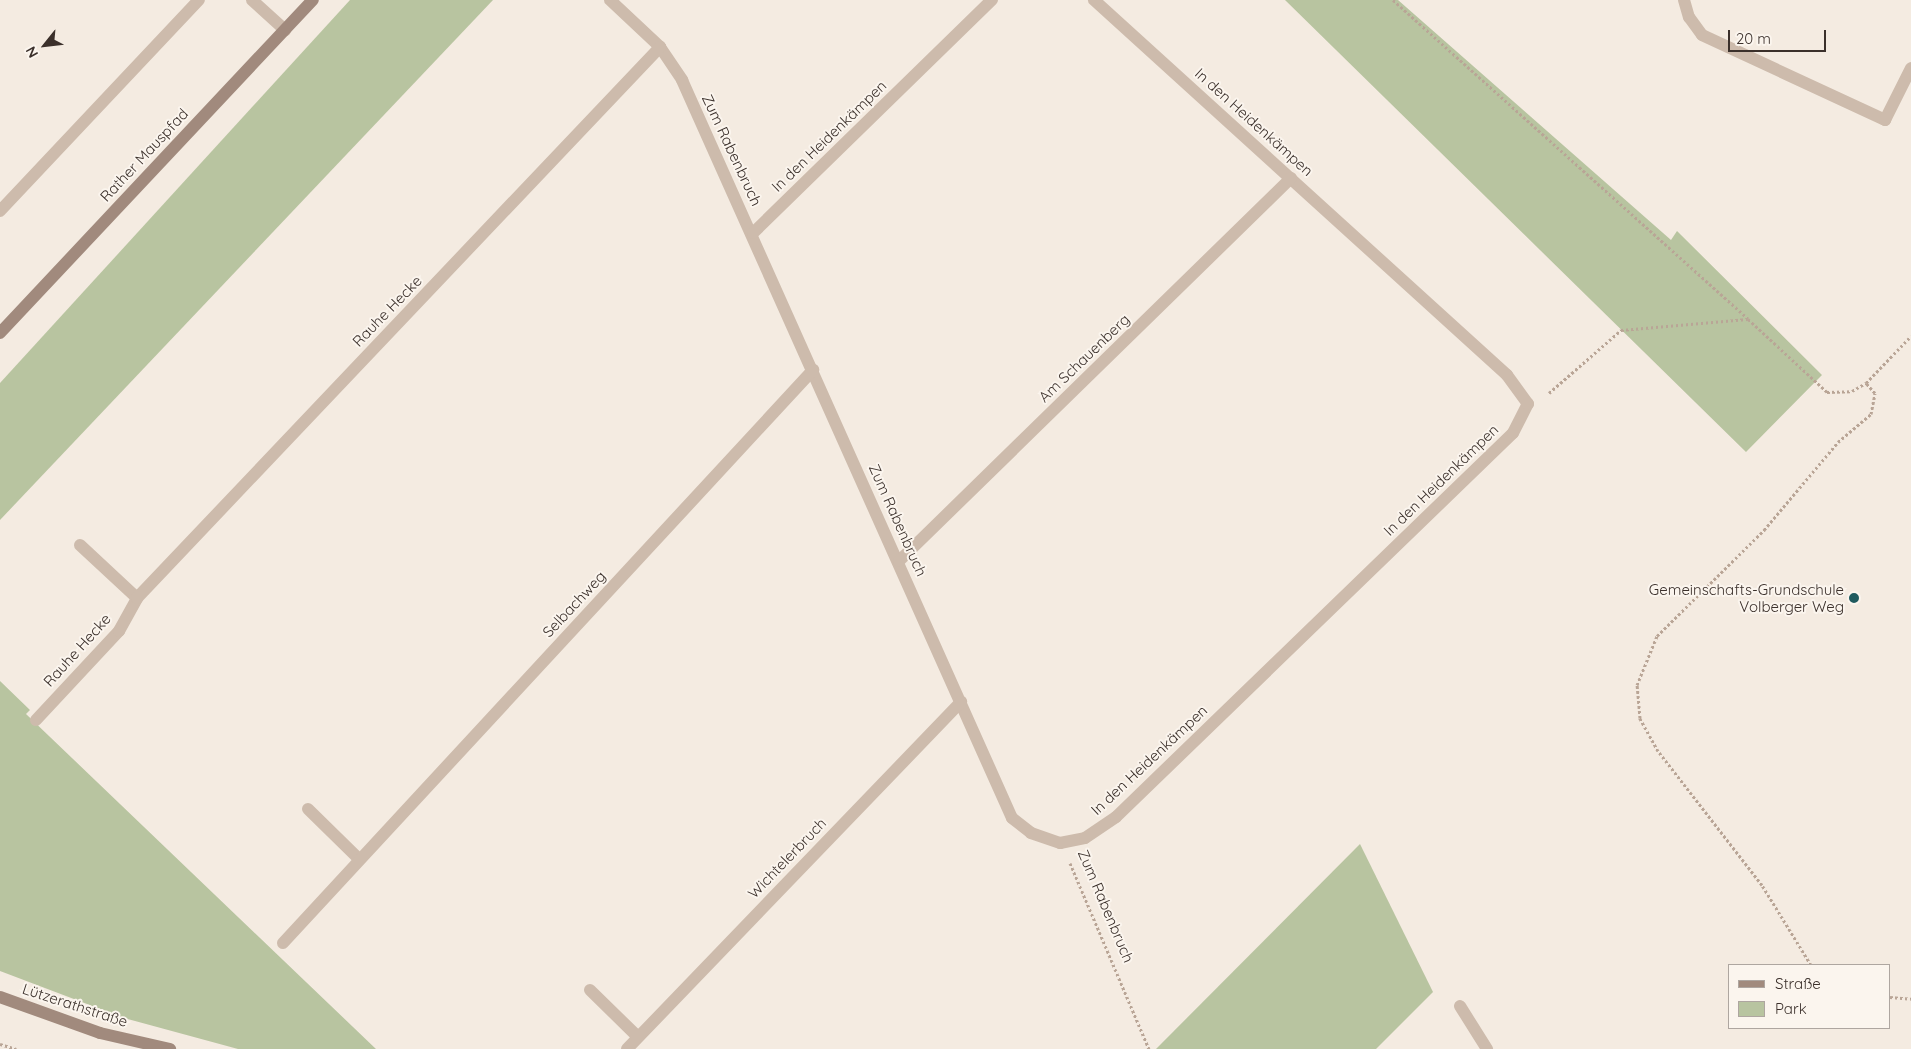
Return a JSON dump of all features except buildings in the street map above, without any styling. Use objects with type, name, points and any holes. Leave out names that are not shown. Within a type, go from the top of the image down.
[{"type":"main road","name":"Rather Mauspfad","points":[[0,333],[312,0]]},
{"type":"main road","name":"Lützerathstraße","points":[[0,998],[100,1033],[170,1049]]},
{"type":"street","points":[[0,211],[199,0]]},
{"type":"street","points":[[252,0],[284,30]]},
{"type":"street","name":"Zum Rabenbruch","points":[[610,0],[660,47],[682,80],[753,233],[1012,818],[1031,833],[1060,842]]},
{"type":"street","name":"In den Heidenkämpen","points":[[753,233],[992,0]]},
{"type":"street","name":"In den Heidenkämpen","points":[[1060,842],[1085,838],[1116,817],[1513,433],[1528,404],[1507,375],[1094,0]]},
{"type":"street","points":[[1684,0],[1689,17],[1702,35],[1885,120],[1911,68]]},
{"type":"street","name":"Rauhe Hecke","points":[[36,720],[119,631],[137,598],[660,47]]},
{"type":"street","name":"Am Schauenberg","points":[[899,561],[1291,178]]},
{"type":"street","name":"Selbachweg","points":[[282,943],[813,370]]},
{"type":"street","points":[[80,545],[137,598]]},
{"type":"street","name":"Wichtelerbruch","points":[[627,1049],[960,702]]},
{"type":"street","points":[[308,809],[359,859]]},
{"type":"street","points":[[590,990],[638,1037]]},
{"type":"street","points":[[1460,1006],[1486,1049]]},
{"type":"path","points":[[1393,0],[1827,392],[1852,391],[1866,384],[1911,336]]},
{"type":"path","points":[[1528,404],[1559,387],[1621,330],[1748,319]]},
{"type":"path","points":[[1810,964],[1762,885],[1658,751],[1640,718],[1637,685],[1657,636],[1764,530],[1838,442],[1871,414],[1875,393],[1866,384]]},
{"type":"path","name":"Zum Rabenbruch","points":[[1060,842],[1149,1049]]},
{"type":"path","points":[[1891,997],[1911,999]]},
{"type":"path","points":[[0,1044],[16,1049]]},
{"type":"green space","points":[[350,0],[493,0],[0,520],[0,383]]},
{"type":"green space","points":[[1285,0],[1398,0],[1671,240],[1677,231],[1822,375],[1746,452]]},
{"type":"green space","points":[[0,681],[30,710],[26,714],[376,1049],[238,1049],[124,1018],[0,971]]},
{"type":"green space","points":[[1360,844],[1433,992],[1376,1049],[1156,1049]]},
{"type":"place","name":"Gemeinschafts-Grundschule Volberger Weg","points":[[1854,598]]}]
